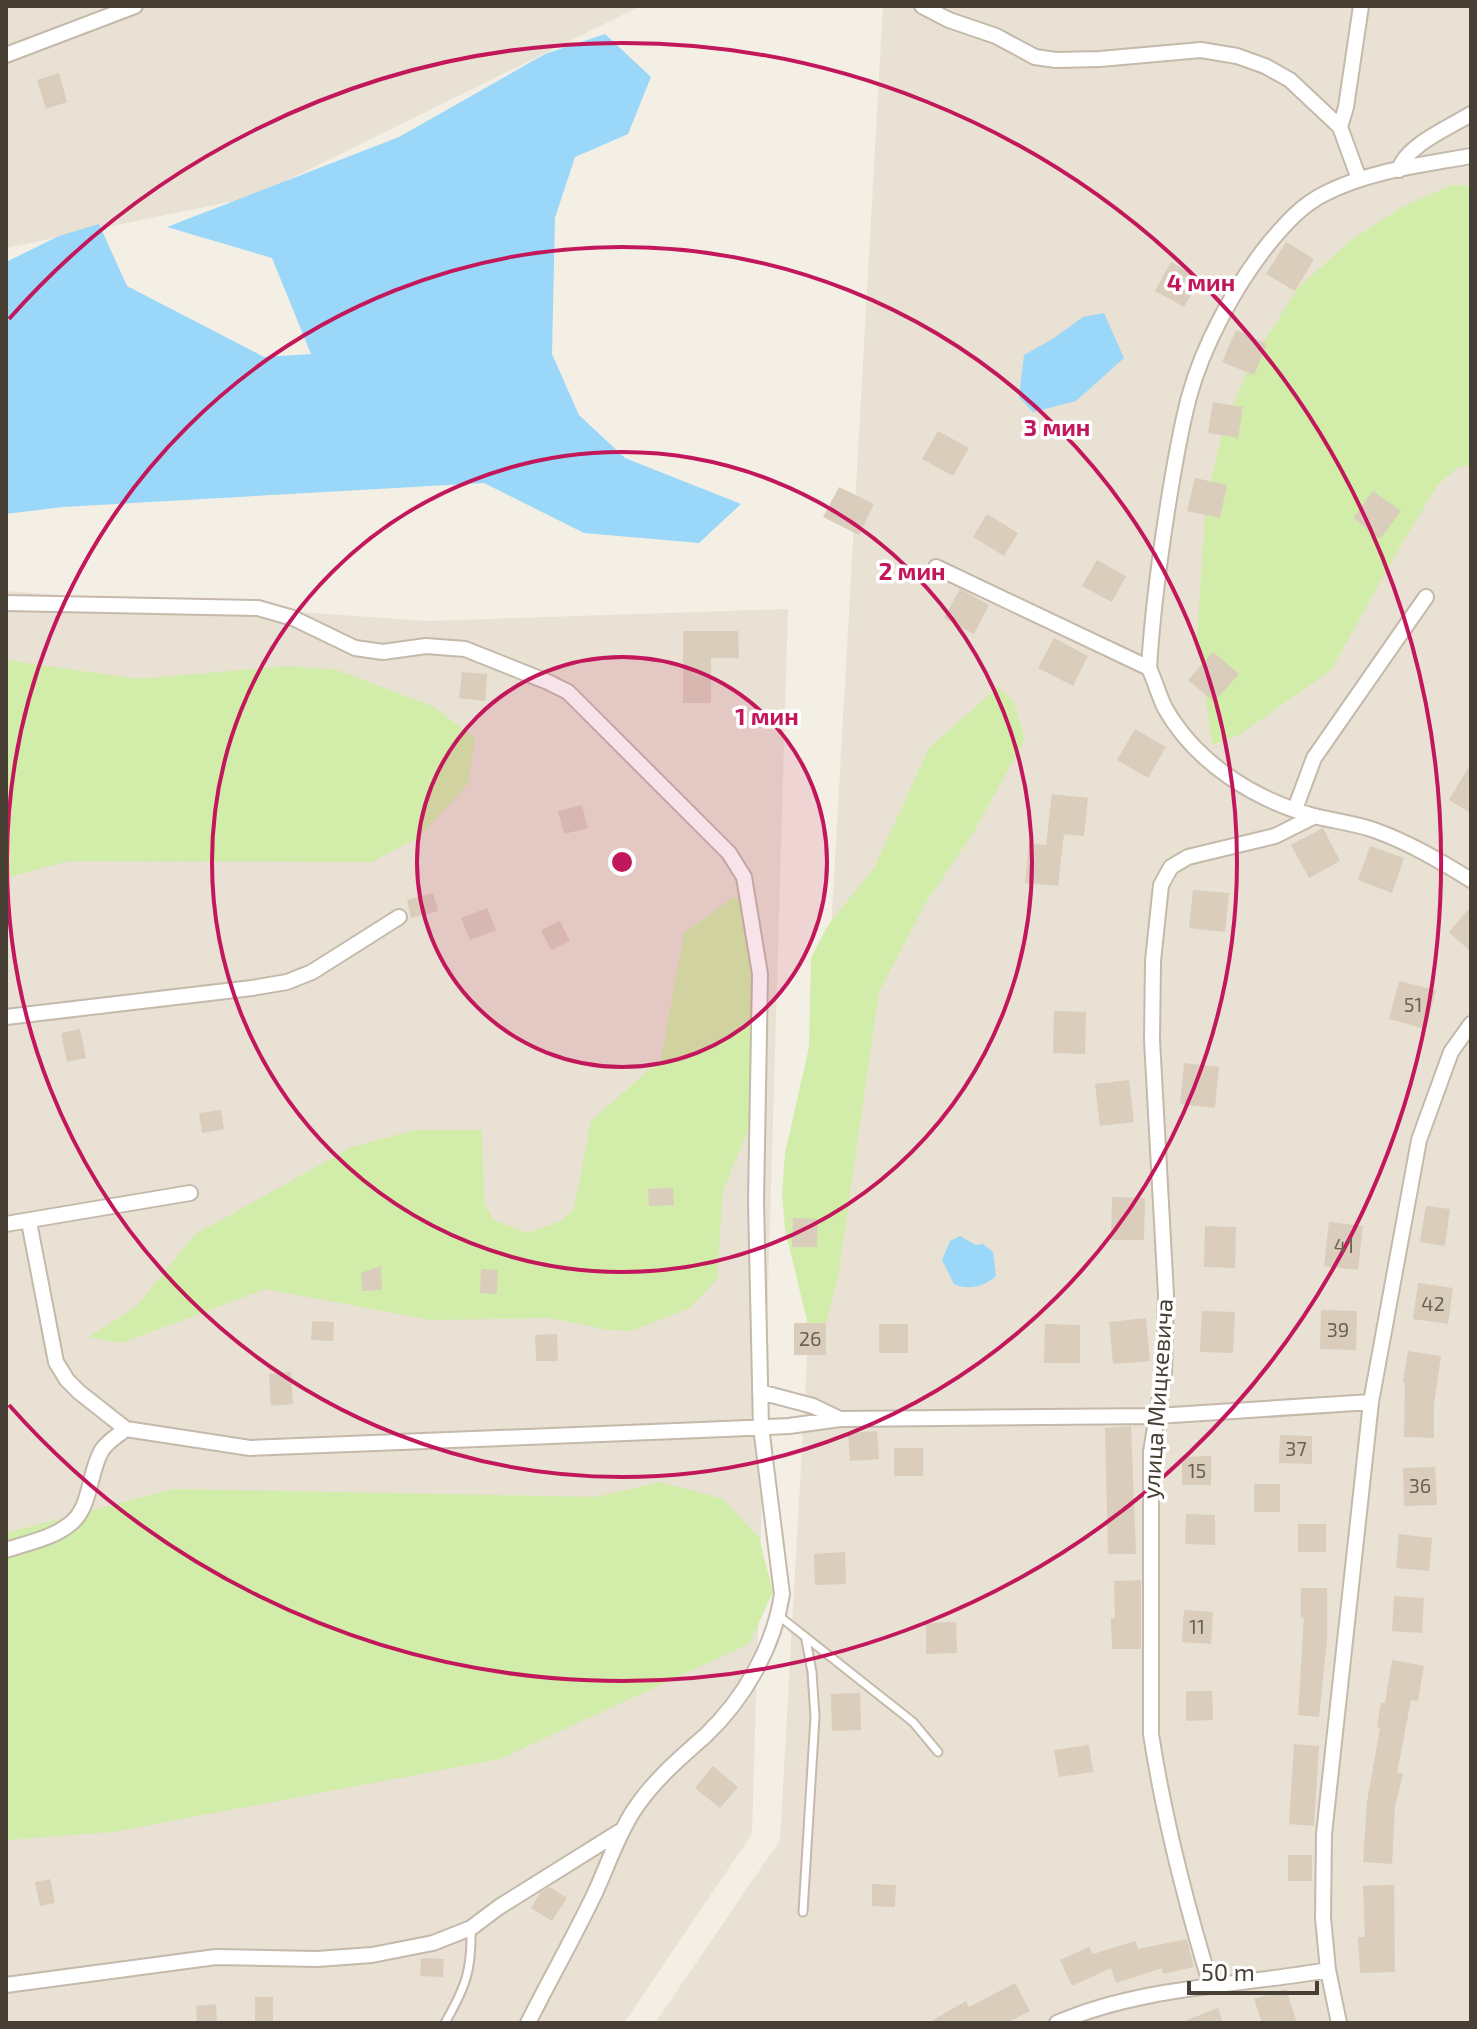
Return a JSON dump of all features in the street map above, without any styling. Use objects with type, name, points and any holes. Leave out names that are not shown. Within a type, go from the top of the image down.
[{"type":"street","points":[[6,55],[135,6]]},
{"type":"street","points":[[922,6],[949,20],[996,36],[1035,57],[1100,59],[1201,50],[1237,56],[1265,66],[1290,80],[1340,127],[1359,179]]},
{"type":"street","points":[[1340,127],[1346,107],[1361,6]]},
{"type":"street","points":[[1399,170],[1402,160],[1410,151],[1471,114]]},
{"type":"street","points":[[1471,156],[1359,179],[1323,194],[1292,215],[1249,270],[1229,303],[1200,365],[1189,397],[1177,454],[1151,626],[1149,668],[1165,708],[1192,744],[1216,768],[1265,798],[1315,816],[1377,831],[1430,855],[1471,880]]},
{"type":"street","points":[[936,567],[1149,668]]},
{"type":"street","points":[[1295,809],[1314,758],[1426,597]]},
{"type":"street","points":[[6,603],[258,608],[293,618],[355,648],[383,652],[426,646],[465,649],[568,692],[729,853],[744,877],[760,974],[756,1201],[761,1427],[782,1594],[779,1616],[746,1686],[726,1714],[651,1788],[620,1832],[600,1882],[528,2023]]},
{"type":"street","name":"улица Мицкевича","points":[[1211,1986],[1157,1777],[1151,1734],[1151,1452],[1164,1373],[1166,1295],[1152,1040],[1153,961],[1161,885],[1171,867],[1188,857],[1275,836],[1315,816]]},
{"type":"street","points":[[6,1017],[287,982],[312,972],[399,917]]},
{"type":"street","points":[[1339,2023],[1328,1970],[1323,1918],[1324,1834],[1371,1402],[1419,1140],[1451,1052],[1471,1024]]},
{"type":"street","points":[[6,1224],[190,1193]]},
{"type":"street","points":[[29,1222],[56,1362],[67,1380],[126,1429],[215,1445],[291,1448],[761,1427],[840,1419],[1157,1416],[1371,1402]]},
{"type":"street","points":[[760,1392],[813,1406],[840,1419]]},
{"type":"street","points":[[6,1550],[55,1533],[71,1524],[83,1508],[101,1452],[126,1429]]},
{"type":"street","points":[[6,1985],[216,1957],[317,1959],[372,1955],[433,1943],[471,1928],[499,1907],[620,1832]]},
{"type":"street","points":[[1057,2023],[1087,2010],[1211,1986],[1328,1970]]},
{"type":"lane","points":[[779,1616],[913,1722],[938,1752]]},
{"type":"lane","points":[[803,1912],[815,1717],[806,1640]]},
{"type":"lane","points":[[445,2023],[464,1990],[472,1958],[471,1928]]},
{"type":"shaded area","points":[[6,6],[641,6],[253,197],[6,248]]},
{"type":"shaded area","points":[[883,6],[1471,6],[1471,2023],[655,2023],[780,1840]]},
{"type":"shaded area","points":[[6,591],[426,621],[788,609],[752,1834],[624,2023],[6,2023]]},
{"type":"green space","points":[[1452,185],[1471,186],[1471,465],[1458,467],[1438,485],[1331,670],[1239,735],[1212,745],[1197,637],[1206,502],[1223,428],[1252,360],[1299,287],[1350,241],[1402,207]]},
{"type":"green space","points":[[6,660],[138,679],[287,666],[337,670],[434,707],[475,738],[468,784],[419,837],[372,862],[68,861],[6,878]]},
{"type":"green space","points":[[998,687],[1013,701],[1025,739],[975,830],[925,904],[879,992],[838,1278],[826,1323],[811,1338],[785,1229],[782,1194],[785,1153],[809,1047],[811,958],[828,925],[874,868],[929,748]]},
{"type":"green space","points":[[734,897],[751,906],[761,1098],[723,1191],[717,1279],[690,1308],[631,1331],[609,1330],[550,1318],[431,1320],[265,1289],[122,1343],[89,1337],[136,1307],[194,1235],[352,1147],[415,1130],[482,1130],[484,1202],[494,1220],[527,1233],[561,1221],[574,1209],[591,1121],[661,1059],[684,933]]},
{"type":"green space","points":[[660,1482],[723,1499],[759,1538],[773,1592],[749,1644],[500,1759],[113,1832],[6,1840],[6,1533],[173,1489],[596,1497]]},
{"type":"water","points":[[605,34],[651,77],[628,134],[575,157],[555,218],[552,354],[579,415],[625,458],[741,504],[699,543],[584,533],[484,483],[63,507],[6,514],[6,262],[59,236],[99,224],[127,286],[264,357],[311,354],[272,258],[167,227],[399,137],[545,54]]},
{"type":"water","points":[[1104,313],[1124,358],[1076,401],[1033,412],[1019,397],[1024,355],[1083,317]]},
{"type":"water","points":[[960,1236],[976,1245],[983,1244],[993,1252],[996,1276],[976,1286],[954,1284],[942,1260],[950,1241]]},
{"type":"building","points":[[59,73],[67,102],[46,109],[37,80]]},
{"type":"building","points":[[1286,242],[1314,259],[1295,291],[1266,274]]},
{"type":"building","points":[[1171,262],[1200,278],[1184,307],[1155,291]]},
{"type":"building","points":[[1236,330],[1267,344],[1254,375],[1222,362]]},
{"type":"building","points":[[1213,402],[1243,407],[1238,438],[1208,433]]},
{"type":"building","points":[[938,431],[969,448],[953,476],[922,459]]},
{"type":"building","points":[[1195,478],[1227,485],[1220,518],[1187,511]]},
{"type":"building","points":[[839,487],[874,504],[859,535],[823,517]]},
{"type":"building","points":[[1373,491],[1401,511],[1380,539],[1353,518]]},
{"type":"building","points":[[987,514],[1018,533],[1004,556],[973,537]]},
{"type":"building","points":[[1097,560],[1126,576],[1112,602],[1082,586]]},
{"type":"building","points":[[960,589],[989,605],[974,634],[944,618]]},
{"type":"building","points":[[683,631],[738,631],[739,658],[711,658],[711,703],[683,703]]},
{"type":"building","points":[[1054,638],[1088,656],[1073,686],[1038,668]]},
{"type":"building","points":[[1213,652],[1239,674],[1214,702],[1188,680]]},
{"type":"building","points":[[462,672],[487,674],[485,701],[459,698]]},
{"type":"building","points":[[1135,729],[1166,747],[1148,778],[1117,760]]},
{"type":"building","points":[[1471,763],[1471,813],[1449,800]]},
{"type":"building","points":[[1052,794],[1088,798],[1084,836],[1064,834],[1058,886],[1025,883],[1029,843],[1046,845]]},
{"type":"building","points":[[582,805],[588,828],[564,834],[558,811]]},
{"type":"building","points":[[1323,828],[1340,861],[1309,878],[1291,845]]},
{"type":"building","points":[[1370,846],[1404,858],[1392,893],[1358,880]]},
{"type":"building","points":[[1193,890],[1229,893],[1225,932],[1189,928]]},
{"type":"building","points":[[433,893],[438,911],[411,918],[407,900]]},
{"type":"building","points":[[1471,906],[1471,952],[1449,932]]},
{"type":"building","points":[[487,908],[496,930],[470,940],[461,918]]},
{"type":"building","points":[[560,921],[570,941],[551,950],[541,930]]},
{"type":"building","points":[[1399,981],[1436,990],[1426,1029],[1389,1019]]},
{"type":"building","points":[[1054,1011],[1086,1012],[1085,1054],[1053,1053]]},
{"type":"building","points":[[80,1029],[86,1058],[67,1062],[61,1033]]},
{"type":"building","points":[[1184,1063],[1219,1067],[1215,1108],[1180,1104]]},
{"type":"building","points":[[1129,1080],[1134,1122],[1100,1126],[1095,1084]]},
{"type":"building","points":[[221,1110],[224,1129],[202,1133],[199,1113]]},
{"type":"building","points":[[673,1188],[674,1205],[649,1206],[648,1189]]},
{"type":"building","points":[[1112,1197],[1145,1198],[1144,1240],[1111,1240]]},
{"type":"building","points":[[1426,1206],[1450,1209],[1445,1246],[1420,1242]]},
{"type":"building","points":[[793,1218],[818,1219],[817,1247],[792,1247]]},
{"type":"building","points":[[1329,1222],[1363,1226],[1358,1270],[1324,1266]]},
{"type":"building","points":[[1205,1226],[1236,1227],[1235,1268],[1204,1267]]},
{"type":"building","points":[[381,1266],[382,1290],[362,1291],[361,1273]]},
{"type":"building","points":[[481,1269],[498,1270],[497,1294],[480,1293]]},
{"type":"building","points":[[1418,1283],[1453,1288],[1448,1324],[1413,1319]]},
{"type":"building","points":[[1321,1310],[1357,1311],[1356,1350],[1320,1349]]},
{"type":"building","points":[[1202,1311],[1235,1312],[1233,1353],[1200,1352]]},
{"type":"building","points":[[1146,1318],[1150,1361],[1113,1364],[1109,1322]]},
{"type":"building","points":[[312,1321],[334,1322],[333,1341],[311,1340]]},
{"type":"building","points":[[794,1323],[826,1323],[826,1355],[794,1355]]},
{"type":"building","points":[[879,1324],[908,1324],[908,1353],[879,1353]]},
{"type":"building","points":[[1045,1324],[1080,1325],[1080,1363],[1044,1363]]},
{"type":"building","points":[[557,1334],[558,1361],[536,1361],[535,1335]]},
{"type":"building","points":[[1408,1351],[1441,1356],[1434,1404],[1434,1438],[1404,1437],[1403,1382]]},
{"type":"building","points":[[291,1372],[293,1404],[271,1406],[269,1374]]},
{"type":"building","points":[[1131,1426],[1136,1554],[1108,1554],[1105,1428]]},
{"type":"building","points":[[877,1431],[879,1459],[850,1461],[848,1433]]},
{"type":"building","points":[[1280,1435],[1312,1436],[1312,1464],[1279,1463]]},
{"type":"building","points":[[894,1448],[923,1448],[923,1476],[894,1476]]},
{"type":"building","points":[[1211,1456],[1211,1485],[1182,1485],[1182,1457]]},
{"type":"building","points":[[1435,1467],[1437,1505],[1404,1506],[1403,1468]]},
{"type":"building","points":[[1254,1484],[1280,1484],[1280,1512],[1254,1512]]},
{"type":"building","points":[[1186,1514],[1215,1515],[1215,1545],[1185,1544]]},
{"type":"building","points":[[1298,1524],[1326,1524],[1326,1552],[1298,1552]]},
{"type":"building","points":[[1399,1534],[1432,1538],[1429,1571],[1396,1568]]},
{"type":"building","points":[[845,1552],[846,1584],[815,1585],[814,1554]]},
{"type":"building","points":[[1141,1580],[1141,1649],[1112,1649],[1114,1581]]},
{"type":"building","points":[[1301,1588],[1327,1588],[1327,1641],[1319,1717],[1298,1715],[1304,1618],[1301,1618]]},
{"type":"building","points":[[1394,1596],[1424,1598],[1422,1633],[1392,1631]]},
{"type":"building","points":[[1184,1610],[1213,1612],[1211,1644],[1182,1642]]},
{"type":"building","points":[[956,1622],[957,1653],[926,1654],[926,1623]]},
{"type":"building","points":[[1392,1660],[1424,1666],[1418,1701],[1411,1700],[1397,1773],[1403,1774],[1395,1806],[1392,1864],[1363,1862],[1367,1802],[1380,1728],[1377,1727],[1381,1703],[1385,1703]]},
{"type":"building","points":[[1186,1691],[1212,1691],[1213,1720],[1186,1721]]},
{"type":"building","points":[[860,1693],[861,1730],[832,1731],[831,1694]]},
{"type":"building","points":[[1294,1744],[1319,1746],[1314,1826],[1289,1824]]},
{"type":"building","points":[[1089,1745],[1093,1772],[1059,1777],[1054,1750]]},
{"type":"building","points":[[713,1766],[738,1787],[720,1808],[695,1788]]},
{"type":"building","points":[[1288,1855],[1312,1855],[1312,1881],[1288,1881]]},
{"type":"building","points":[[50,1879],[55,1903],[40,1906],[35,1882]]},
{"type":"building","points":[[872,1884],[896,1885],[895,1907],[872,1906]]},
{"type":"building","points":[[1394,1885],[1395,1972],[1360,1973],[1358,1937],[1365,1937],[1363,1886]]},
{"type":"building","points":[[550,1887],[567,1898],[552,1921],[531,1908],[540,1893]]},
{"type":"building","points":[[1187,1939],[1194,1967],[1163,1974],[1162,1968],[1116,1983],[1111,1968],[1072,1986],[1060,1960],[1089,1947],[1093,1954],[1136,1941],[1138,1949]]},
{"type":"building","points":[[421,1958],[444,1959],[443,1977],[420,1976]]},
{"type":"building","points":[[1015,1983],[1030,2011],[1007,2023],[928,2023],[966,2001],[969,2007]]},
{"type":"building","points":[[1286,1989],[1297,2023],[1262,2023],[1254,1999]]},
{"type":"building","points":[[255,1997],[273,1997],[273,2023],[255,2023]]},
{"type":"building","points":[[216,2004],[217,2023],[197,2023],[196,2006]]},
{"type":"building","points":[[1218,2008],[1223,2023],[1182,2023],[1182,2022]]}]
